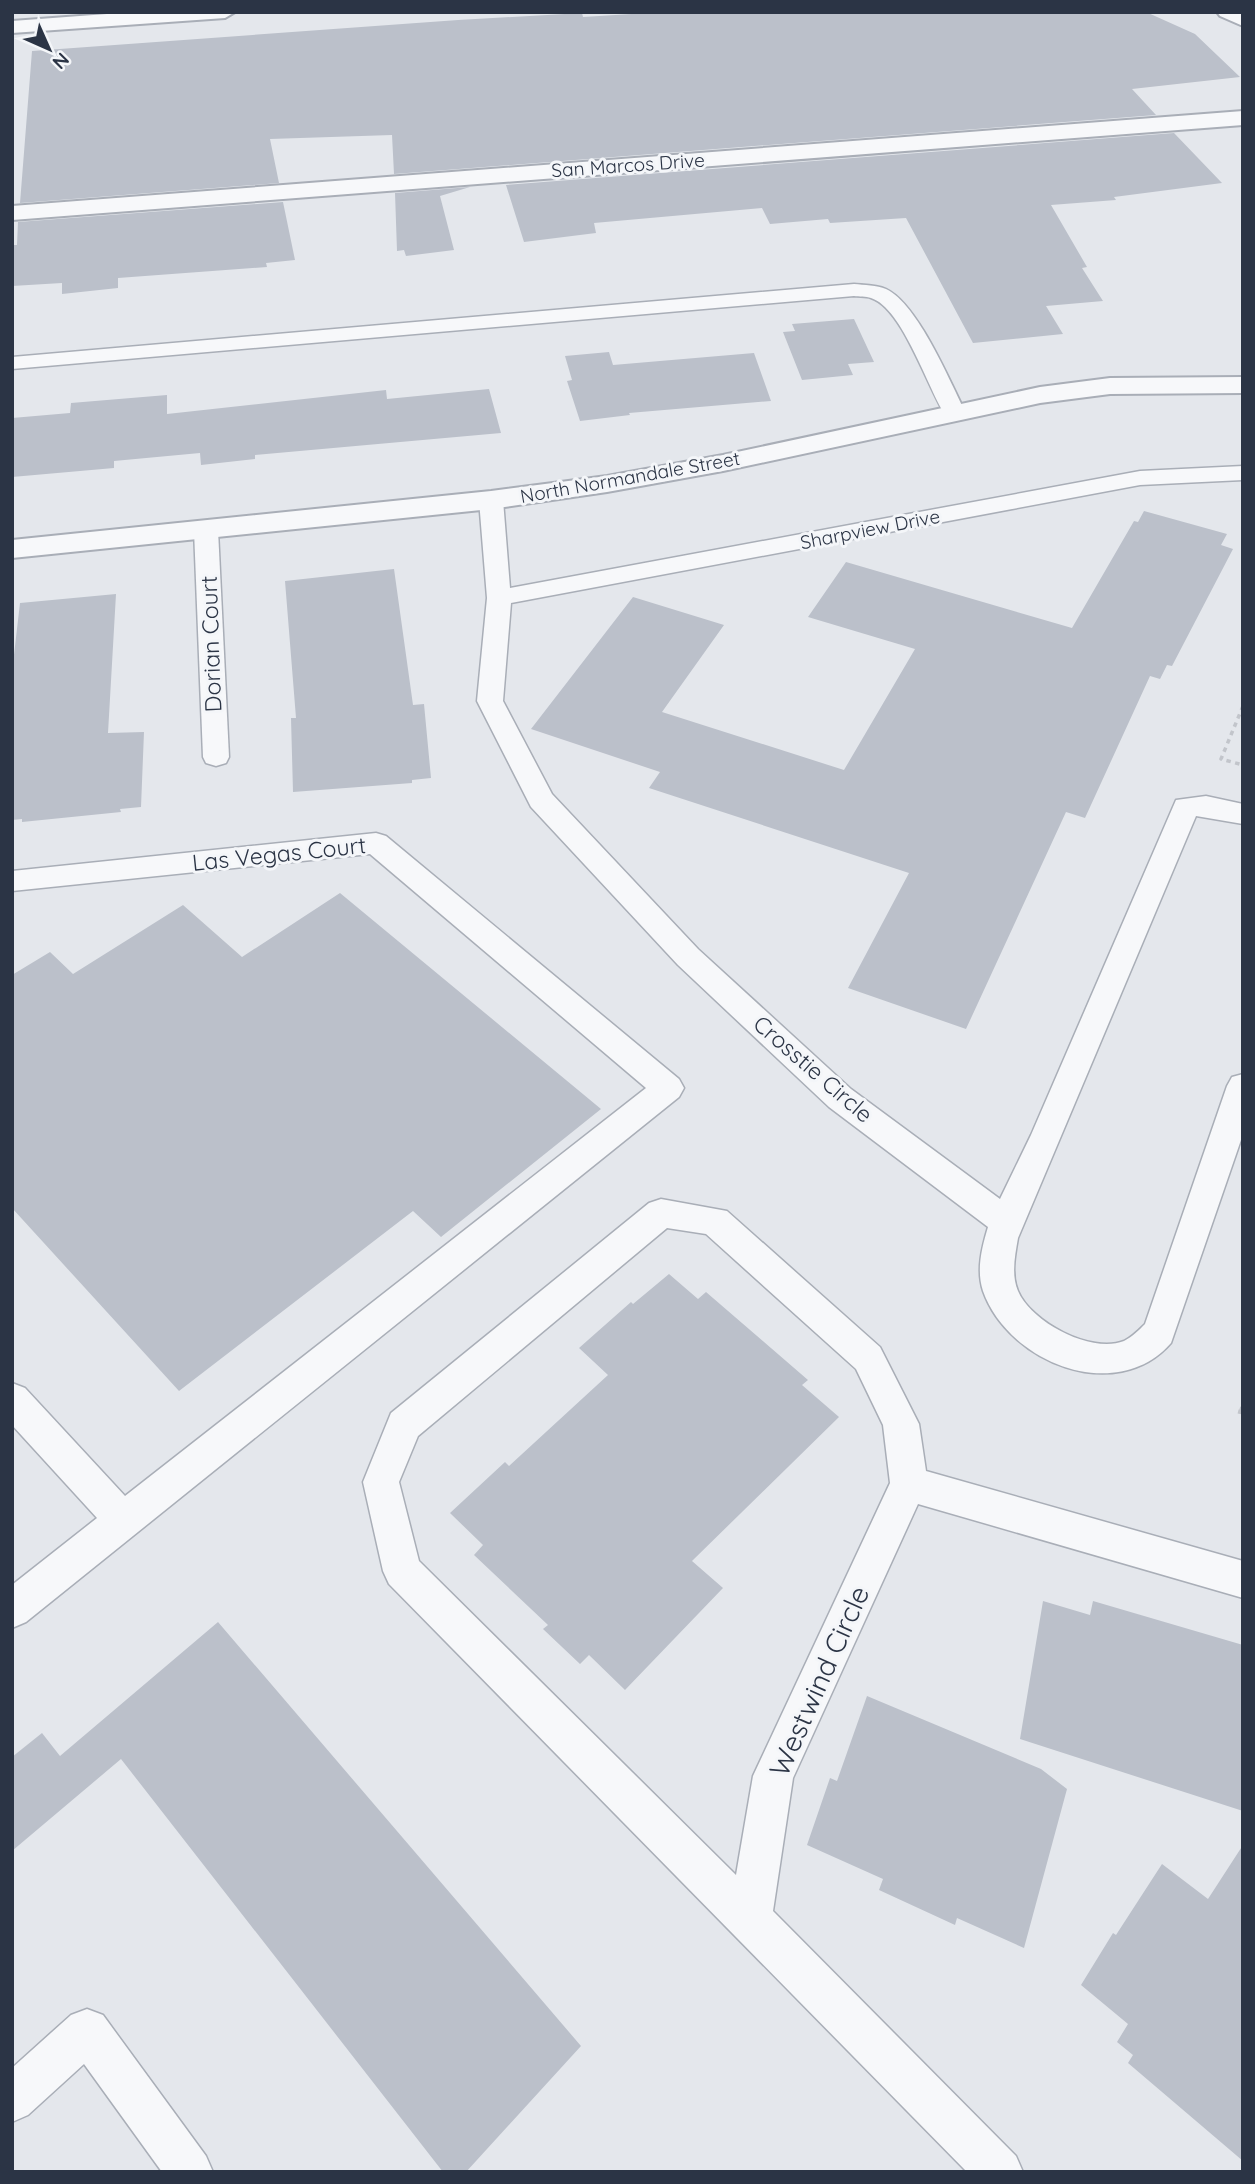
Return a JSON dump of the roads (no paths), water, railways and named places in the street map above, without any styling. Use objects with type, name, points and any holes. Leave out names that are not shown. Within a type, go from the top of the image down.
[{"type":"street","points":[[12,27],[225,12]]},
{"type":"street","points":[[1227,12],[1243,20]]},
{"type":"street","name":"San Marcos Drive","points":[[12,213],[1243,118]]},
{"type":"street","name":"North Normandale Street","points":[[12,549],[491,500],[607,484],[710,465],[1040,395],[1110,386],[1243,384]]},
{"type":"lane","points":[[12,363],[854,290],[879,293],[892,303],[906,320],[956,412]]},
{"type":"lane","name":"Sharpview Drive","points":[[499,598],[1140,478],[1243,473]]},
{"type":"lane","name":"Crosstie Circle","points":[[491,500],[499,598],[490,701],[541,800],[688,957],[840,1098],[1005,1221]]},
{"type":"lane","name":"Dorian Court","points":[[206,530],[216,757]]},
{"type":"lane","points":[[1243,814],[1206,807],[1186,807],[1040,1151],[1005,1221],[997,1274],[1007,1304],[1036,1335],[1057,1347],[1087,1357],[1111,1359],[1131,1355],[1149,1346],[1160,1332],[1243,1086]]},
{"type":"lane","name":"Las Vegas Court","points":[[12,881],[376,843],[668,1088],[123,1520]]},
{"type":"lane","points":[[1000,2172],[402,1571],[381,1482],[404,1425],[661,1213],[715,1220],[868,1358],[901,1424],[909,1484],[1243,1580]]},
{"type":"lane","points":[[12,1399],[123,1520],[12,1609]]},
{"type":"lane","name":"Westwind Circle","points":[[750,1919],[773,1776],[909,1484]]},
{"type":"lane","points":[[12,2099],[87,2031],[190,2172]]}]
